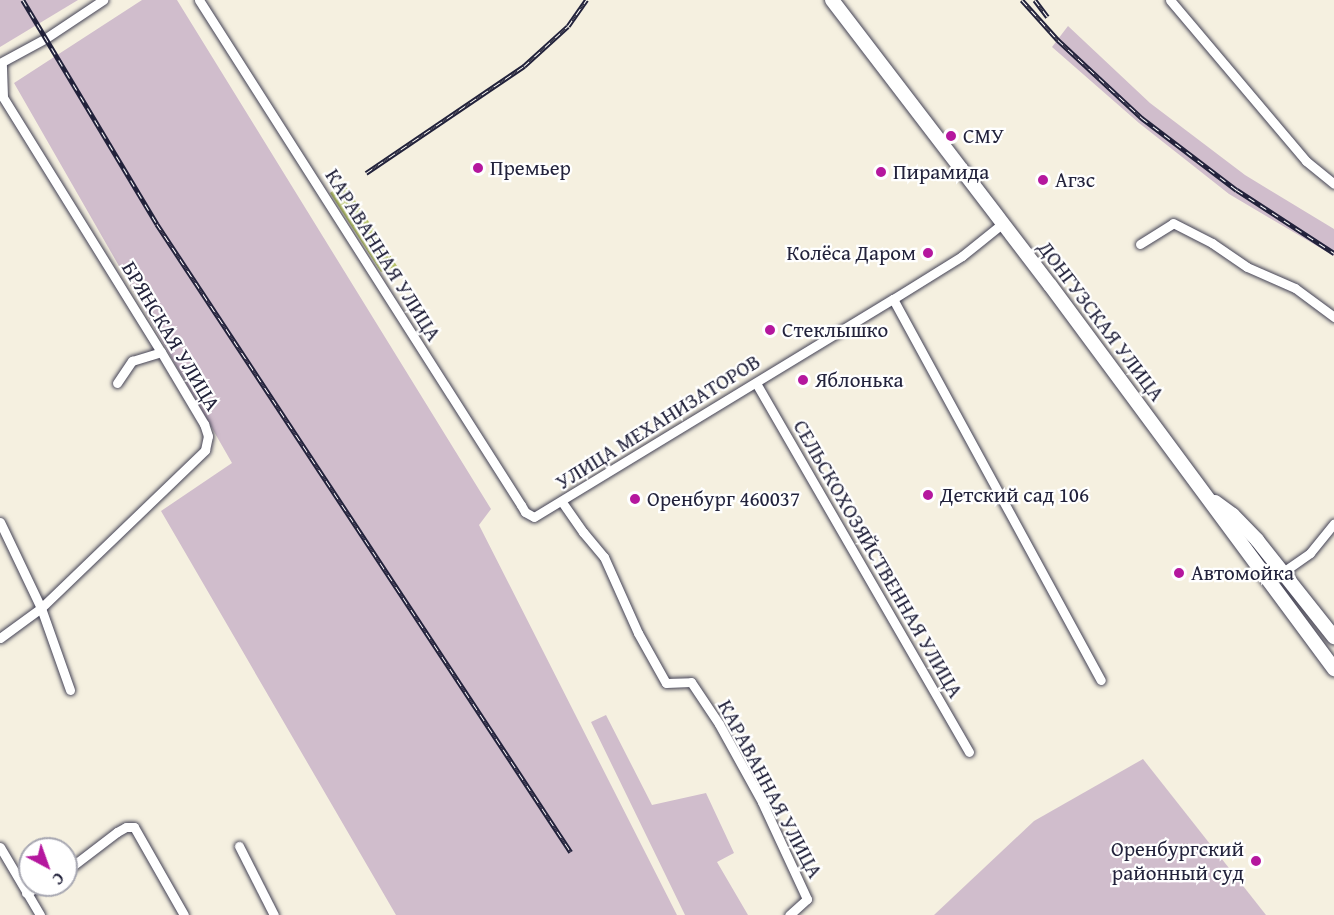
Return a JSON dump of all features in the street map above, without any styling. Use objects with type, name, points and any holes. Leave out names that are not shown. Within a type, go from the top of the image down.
[{"type":"highway","name":"ДОНГУЗСКАЯ УЛИЦА","points":[[832,0],[1334,669]]},
{"type":"highway","points":[[1203,493],[1233,516],[1283,572],[1334,637]]},
{"type":"street","points":[[1,63],[46,38],[103,0]]},
{"type":"street","name":"КАРАВАННАЯ УЛИЦА","points":[[199,0],[525,512],[534,517],[544,513]]},
{"type":"street","points":[[1170,0],[1306,161],[1334,184]]},
{"type":"street","name":"БРЯНСКАЯ УЛИЦА","points":[[0,638],[41,608],[205,450],[208,436],[204,424],[161,352],[3,97],[1,63]]},
{"type":"street","points":[[1140,244],[1173,223],[1212,243],[1247,267],[1295,288],[1334,317]]},
{"type":"street","name":"УЛИЦА МЕХАНИЗАТОРОВ","points":[[544,513],[962,256],[1002,224]]},
{"type":"street","points":[[893,299],[1101,680]]},
{"type":"street","points":[[117,383],[132,361],[161,352]]},
{"type":"street","name":"СЕЛЬСКОХОЗЯЙСТВЕННАЯ УЛИЦА","points":[[756,383],[969,752]]},
{"type":"street","name":"КАРАВАННАЯ УЛИЦА","points":[[562,502],[583,532],[604,556],[638,633],[666,683],[691,682],[719,724],[762,802],[807,899],[789,915]]},
{"type":"street","points":[[0,522],[41,608],[70,690]]},
{"type":"street","points":[[1283,572],[1310,554],[1334,524]]},
{"type":"street","points":[[78,862],[117,832],[126,827],[134,827],[184,915]]},
{"type":"street","points":[[239,846],[274,915]]},
{"type":"street","points":[[0,847],[18,879]]},
{"type":"street","points":[[29,897],[40,915]]},
{"type":"shaded area","points":[[0,0],[78,0],[0,47]]},
{"type":"shaded area","points":[[142,0],[177,0],[491,509],[479,525],[677,915],[396,915],[161,511],[232,463],[14,83]]},
{"type":"shaded area","points":[[1068,26],[1150,103],[1245,175],[1334,229],[1334,256],[1229,194],[1139,123],[1052,47]]},
{"type":"shaded area","points":[[606,715],[652,805],[706,793],[734,853],[717,862],[748,915],[685,915],[591,722]]},
{"type":"shaded area","points":[[1143,759],[1266,915],[934,915],[1034,821]]},
{"type":"green space","points":[[344,183],[397,266],[381,272],[330,193]]},
{"type":"railway","points":[[23,0],[157,224],[571,852]]},
{"type":"railway","points":[[366,173],[524,66],[568,26],[586,0]]},
{"type":"railway","points":[[1022,0],[1058,40],[1142,118],[1237,190],[1334,253]]},
{"type":"railway","points":[[1035,0],[1048,17]]},
{"type":"place","name":"СМУ","points":[[951,136]]},
{"type":"place","name":"Премьер","points":[[478,168]]},
{"type":"place","name":"Пирамида","points":[[881,172]]},
{"type":"place","name":"Агзс","points":[[1043,180]]},
{"type":"place","name":"Колёса Даром","points":[[928,253]]},
{"type":"place","name":"Стеклышко","points":[[770,330]]},
{"type":"place","name":"Яблонька","points":[[803,380]]},
{"type":"place","name":"Детский сад 106","points":[[928,495]]},
{"type":"place","name":"Оренбург 460037","points":[[635,499]]},
{"type":"place","name":"Автомойка","points":[[1179,573]]},
{"type":"place","name":"Оренбургский районный суд","points":[[1256,861]]}]
